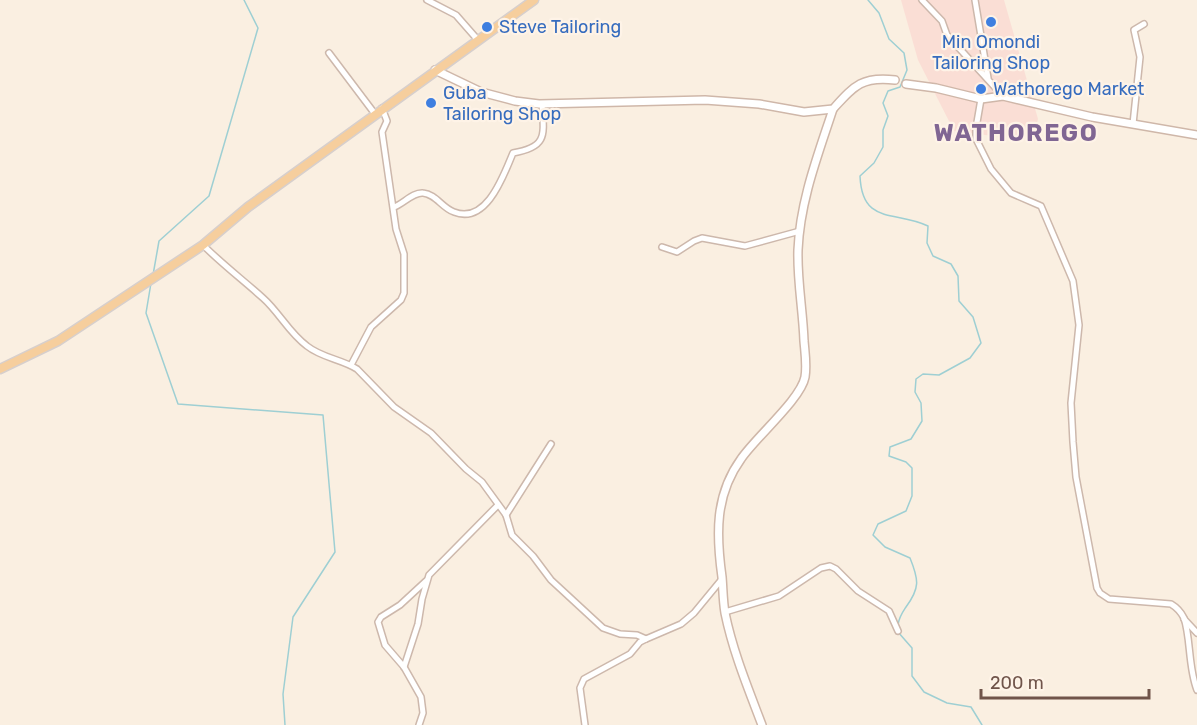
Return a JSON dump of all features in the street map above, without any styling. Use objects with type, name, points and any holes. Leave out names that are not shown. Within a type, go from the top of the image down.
[{"type":"main road","points":[[0,369],[58,341],[140,289],[203,245],[248,207],[378,111],[534,0]]},
{"type":"street","points":[[427,0],[456,15],[477,39]]},
{"type":"street","points":[[922,0],[942,21],[947,35],[1004,96]]},
{"type":"street","points":[[975,0],[988,78]]},
{"type":"street","points":[[1133,124],[1140,57],[1134,30],[1144,24]]},
{"type":"street","points":[[329,53],[387,121],[382,132],[396,229],[404,254],[403,297],[371,327],[351,365]]},
{"type":"street","points":[[435,70],[481,92],[505,99],[542,104],[705,100],[759,104],[804,112],[833,109]]},
{"type":"street","points":[[762,725],[743,677],[725,612],[717,546],[718,518],[726,487],[740,459],[797,393],[805,379],[799,270],[800,231],[804,200],[833,109],[861,82],[879,78],[981,99],[1004,96],[1092,117],[1197,135]]},
{"type":"street","points":[[981,99],[976,139],[991,170],[1011,193],[1041,206],[1073,281],[1079,324],[1071,414],[1072,442],[1076,477],[1097,588],[1109,599],[1171,604],[1197,633]]},
{"type":"street","points":[[394,207],[421,193],[436,198],[453,212],[474,211],[486,204],[499,184],[513,153],[528,151],[538,143],[544,131],[542,104]]},
{"type":"street","points":[[662,247],[677,252],[702,238],[745,246],[800,231]]},
{"type":"street","points":[[203,245],[235,276],[262,297],[306,346],[325,357],[357,369],[394,407],[431,433],[492,494],[506,515],[512,536],[533,556],[551,580],[603,628],[646,639]]},
{"type":"street","points":[[506,515],[551,444]]},
{"type":"street","points":[[419,725],[423,704],[404,668],[385,645],[378,620],[400,605],[427,580],[434,569],[498,505]]},
{"type":"street","points":[[725,612],[779,596],[820,568],[830,566],[836,568],[858,591],[889,611],[898,631]]},
{"type":"street","points":[[585,725],[580,688],[584,679],[623,659],[635,650],[640,642],[681,624],[694,614],[722,579]]},
{"type":"street","points":[[404,668],[418,624],[427,580]]},
{"type":"street","points":[[1184,619],[1188,651],[1197,690]]},
{"type":"shaded area","name":"Wathorego Market","points":[[901,0],[1004,0],[1038,119],[1034,133],[1001,137],[954,131],[918,60]]},
{"type":"waterway","points":[[153,275],[159,241],[209,196],[258,28],[244,0]]},
{"type":"waterway","points":[[868,0],[879,13],[889,39],[904,53],[907,70],[900,87],[888,91],[883,103],[888,116],[883,130],[883,147],[874,163],[860,176],[862,192],[867,203],[874,210],[928,226],[927,243],[933,256],[951,264],[958,276],[959,301],[973,317],[981,343],[970,358],[939,375],[923,374],[916,379],[915,392],[921,403],[922,421],[911,439],[890,447],[889,456],[906,462],[912,468],[912,496],[906,511],[878,524],[873,535],[885,547],[910,558],[915,572],[916,589],[898,625]]},
{"type":"waterway","points":[[151,283],[146,313],[178,404],[323,415],[335,552],[293,617],[283,694],[285,725]]},
{"type":"waterway","points":[[898,632],[912,648],[912,676],[924,692],[947,703],[971,707],[982,725]]},
{"type":"place","name":"Min Omondi Tailoring Shop","points":[[991,22]]},
{"type":"place","name":"Steve Tailoring","points":[[487,27]]},
{"type":"place","name":"Wathorego Market","points":[[981,89]]},
{"type":"place","name":"Guba Tailoring Shop","points":[[431,103]]},
{"type":"district","name":"WATHOREGO","points":[[1016,133]]}]
